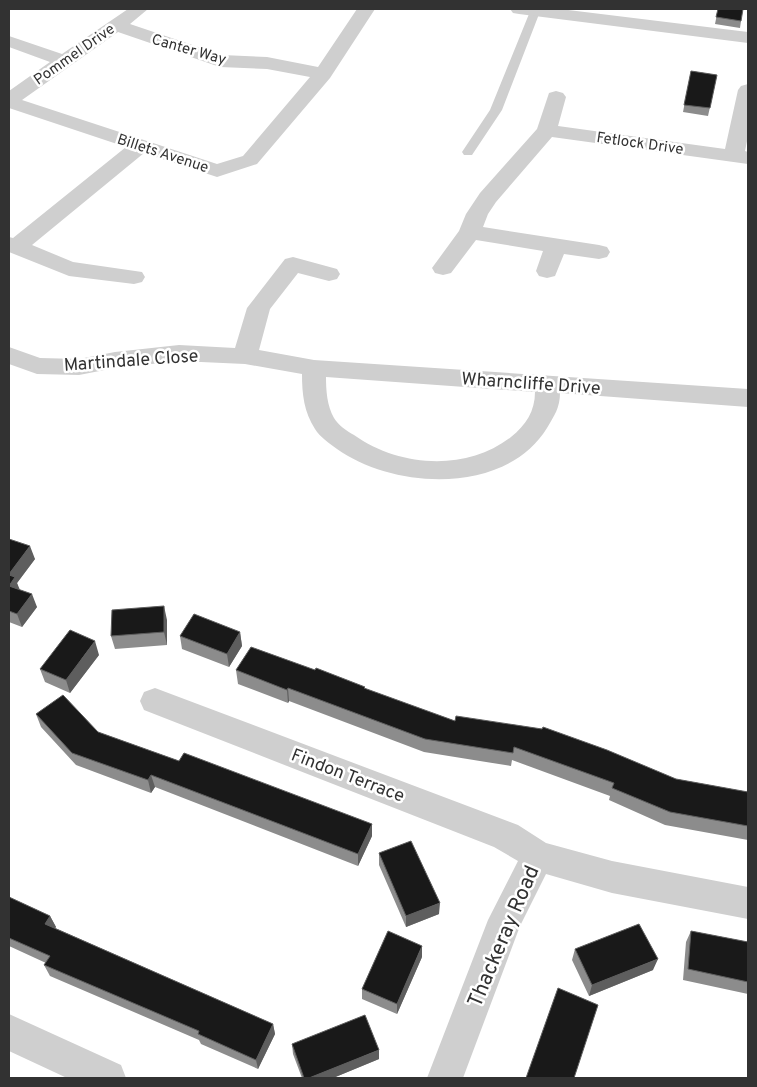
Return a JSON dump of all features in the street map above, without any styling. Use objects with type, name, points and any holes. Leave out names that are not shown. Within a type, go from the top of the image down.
[{"type":"street","name":"Pommel Drive","points":[[9,101],[139,9]]},
{"type":"street","name":"Billets Avenue","points":[[9,101],[140,146],[218,170],[250,160],[323,74],[366,9]]},
{"type":"street","points":[[530,9],[748,38]]},
{"type":"street","name":"Canter Way","points":[[115,26],[220,61],[267,63],[323,74]]},
{"type":"street","points":[[9,41],[64,61]]},
{"type":"street","name":"Fetlock Drive","points":[[547,130],[741,157],[748,90]]},
{"type":"street","points":[[443,268],[470,232],[477,214],[488,198],[547,130],[556,97]]},
{"type":"street","points":[[134,277],[69,269],[13,245],[140,146]]},
{"type":"street","points":[[470,232],[599,252]]},
{"type":"street","points":[[547,271],[556,246]]},
{"type":"street","points":[[245,356],[260,308],[294,264],[330,274]]},
{"type":"street","name":"Martindale Close","points":[[9,355],[37,366],[79,367],[115,360],[178,353],[245,356],[314,368]]},
{"type":"street","points":[[314,368],[313,399],[324,424],[348,447],[380,462],[412,470],[480,465],[504,455],[522,443],[538,426],[546,408],[547,384]]},
{"type":"street","name":"Wharncliffe Drive","points":[[314,368],[748,398]]},
{"type":"street","name":"Findon Terrace","points":[[155,701],[506,836],[538,856]]},
{"type":"street","name":"Thackeray Road","points":[[445,1078],[505,920],[538,856],[612,877],[748,903]]},
{"type":"street","points":[[9,1032],[108,1078]]},
{"type":"lane","points":[[468,152],[496,110],[530,9]]},
{"type":"building","points":[[718,9],[743,9],[741,21],[716,17]]},
{"type":"building","points":[[691,71],[717,75],[710,108],[684,105]]},
{"type":"building","points":[[9,539],[30,546],[9,574]]},
{"type":"building","points":[[9,575],[15,577],[9,586]]},
{"type":"building","points":[[9,586],[32,594],[17,614],[9,611]]},
{"type":"building","points":[[164,606],[164,632],[111,636],[112,610]]},
{"type":"building","points":[[194,614],[240,632],[227,654],[180,636]]},
{"type":"building","points":[[70,630],[95,641],[66,680],[40,669]]},
{"type":"building","points":[[251,647],[315,670],[316,668],[364,688],[455,721],[456,716],[542,729],[543,727],[607,750],[676,779],[748,792],[748,826],[670,812],[612,788],[614,783],[514,747],[513,753],[425,739],[288,688],[287,690],[236,670]]},
{"type":"building","points":[[63,695],[98,732],[179,761],[184,753],[372,824],[358,854],[151,775],[148,780],[72,753],[36,714]]},
{"type":"building","points":[[411,841],[440,903],[406,916],[379,853]]},
{"type":"building","points":[[9,897],[50,916],[45,924],[273,1024],[256,1060],[198,1034],[199,1031],[44,965],[50,956],[9,938]]},
{"type":"building","points":[[639,924],[658,959],[592,985],[575,949]]},
{"type":"building","points":[[388,931],[422,946],[397,1004],[362,989]]},
{"type":"building","points":[[691,931],[748,942],[748,982],[688,969]]},
{"type":"building","points":[[558,988],[598,1005],[574,1078],[526,1078]]},
{"type":"building","points":[[365,1015],[379,1050],[309,1078],[304,1078],[292,1044]]}]
